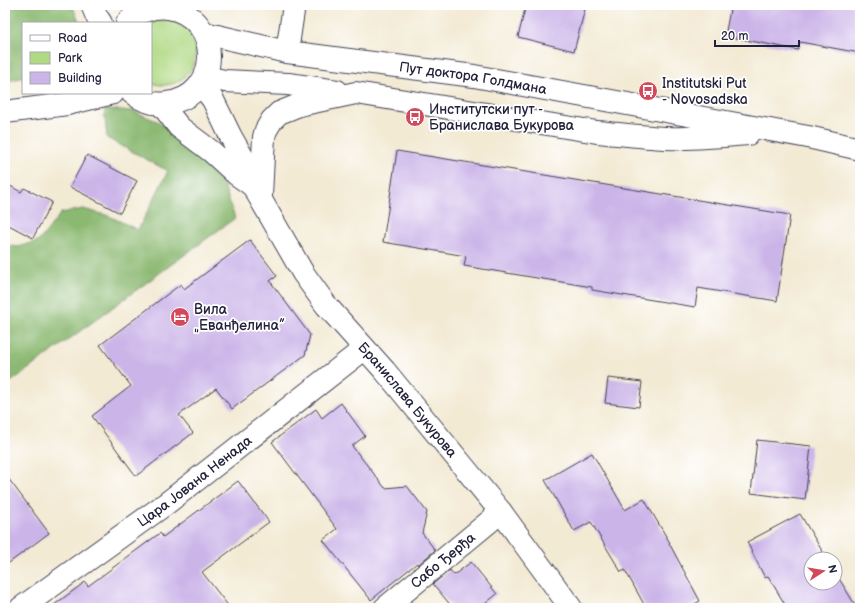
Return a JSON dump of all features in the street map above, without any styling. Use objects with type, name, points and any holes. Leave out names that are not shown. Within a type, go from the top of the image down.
[{"type":"street","points":[[92,5],[100,22]]},
{"type":"street","points":[[287,52],[294,5]]},
{"type":"street","points":[[128,22],[147,7],[175,10],[187,15],[197,23],[204,33],[209,47],[209,62],[203,80],[193,92],[183,99],[172,103],[161,104],[149,102],[133,94]]},
{"type":"street","name":"Пут доктора Голдмана","points":[[204,33],[287,52],[474,76],[808,136],[860,149]]},
{"type":"street","points":[[203,80],[288,84],[356,93],[596,132],[636,136],[666,138],[782,132]]},
{"type":"street","name":"Бранислава Букурова","points":[[203,80],[231,137],[246,163],[257,193],[303,272],[326,305],[385,371],[501,512],[571,608]]},
{"type":"street","points":[[257,193],[264,137],[272,120],[279,113],[299,105],[356,93]]},
{"type":"street","points":[[7,112],[34,94]]},
{"type":"street","points":[[7,112],[67,104],[109,94]]},
{"type":"street","name":"Бранислава Букурова","points":[[161,104],[179,127],[212,152],[257,193]]},
{"type":"street","name":"Цара Јована Ненада","points":[[21,608],[167,503],[364,349]]},
{"type":"street","name":"Сабо Ђерђа","points":[[385,608],[501,512]]},
{"type":"green space","points":[[5,5],[72,5],[80,22],[22,22],[22,77],[5,82]]},
{"type":"green space","points":[[165,20],[175,22],[185,28],[192,36],[195,45],[193,64],[189,72],[182,79],[173,83],[162,85],[152,83],[152,22]]},
{"type":"green space","points":[[104,109],[133,111],[159,122],[221,177],[235,218],[5,386],[5,244],[17,247],[39,241],[61,213],[83,209],[109,216],[138,230],[168,171],[107,138]]},
{"type":"building","points":[[526,5],[586,5],[574,51],[518,37]]},
{"type":"building","points":[[731,5],[860,5],[860,53],[800,42],[798,50],[725,36]]},
{"type":"building","points":[[397,151],[790,215],[777,301],[698,288],[695,307],[592,290],[592,287],[464,266],[466,256],[383,242]]},
{"type":"building","points":[[87,155],[137,181],[120,213],[70,187]]},
{"type":"building","points":[[5,183],[21,192],[24,188],[52,202],[33,238],[5,223]]},
{"type":"building","points":[[250,240],[277,276],[270,281],[310,335],[305,355],[232,409],[216,388],[179,415],[193,433],[136,476],[92,416],[131,386],[100,345],[181,284],[184,289]]},
{"type":"building","points":[[608,378],[642,382],[639,407],[605,403]]},
{"type":"building","points":[[341,403],[365,436],[352,446],[385,488],[407,486],[427,512],[422,533],[435,550],[418,565],[417,563],[371,600],[323,540],[337,529],[272,442],[316,409],[322,418]]},
{"type":"building","points":[[757,440],[811,446],[805,500],[751,493]]},
{"type":"building","points":[[592,453],[625,510],[644,499],[670,543],[700,601],[687,608],[646,608],[625,570],[621,572],[591,522],[574,531],[545,480]]},
{"type":"building","points":[[5,474],[49,533],[5,566]]},
{"type":"building","points":[[238,481],[269,522],[202,572],[230,608],[50,608],[85,582],[88,586],[160,533],[163,537]]},
{"type":"building","points":[[800,514],[822,551],[803,551],[803,591],[843,591],[843,585],[857,608],[787,608],[768,576],[765,578],[747,542]]},
{"type":"building","points":[[471,562],[497,594],[480,608],[453,608],[433,584],[450,570],[454,575]]},
{"type":"place","name":"Institutski Put - Novosadska","points":[[648,91]]},
{"type":"place","name":"Институтски пут - Бранислава Букурова","points":[[415,117]]},
{"type":"place","name":"Вила „Еванђелина”","points":[[180,317]]}]
